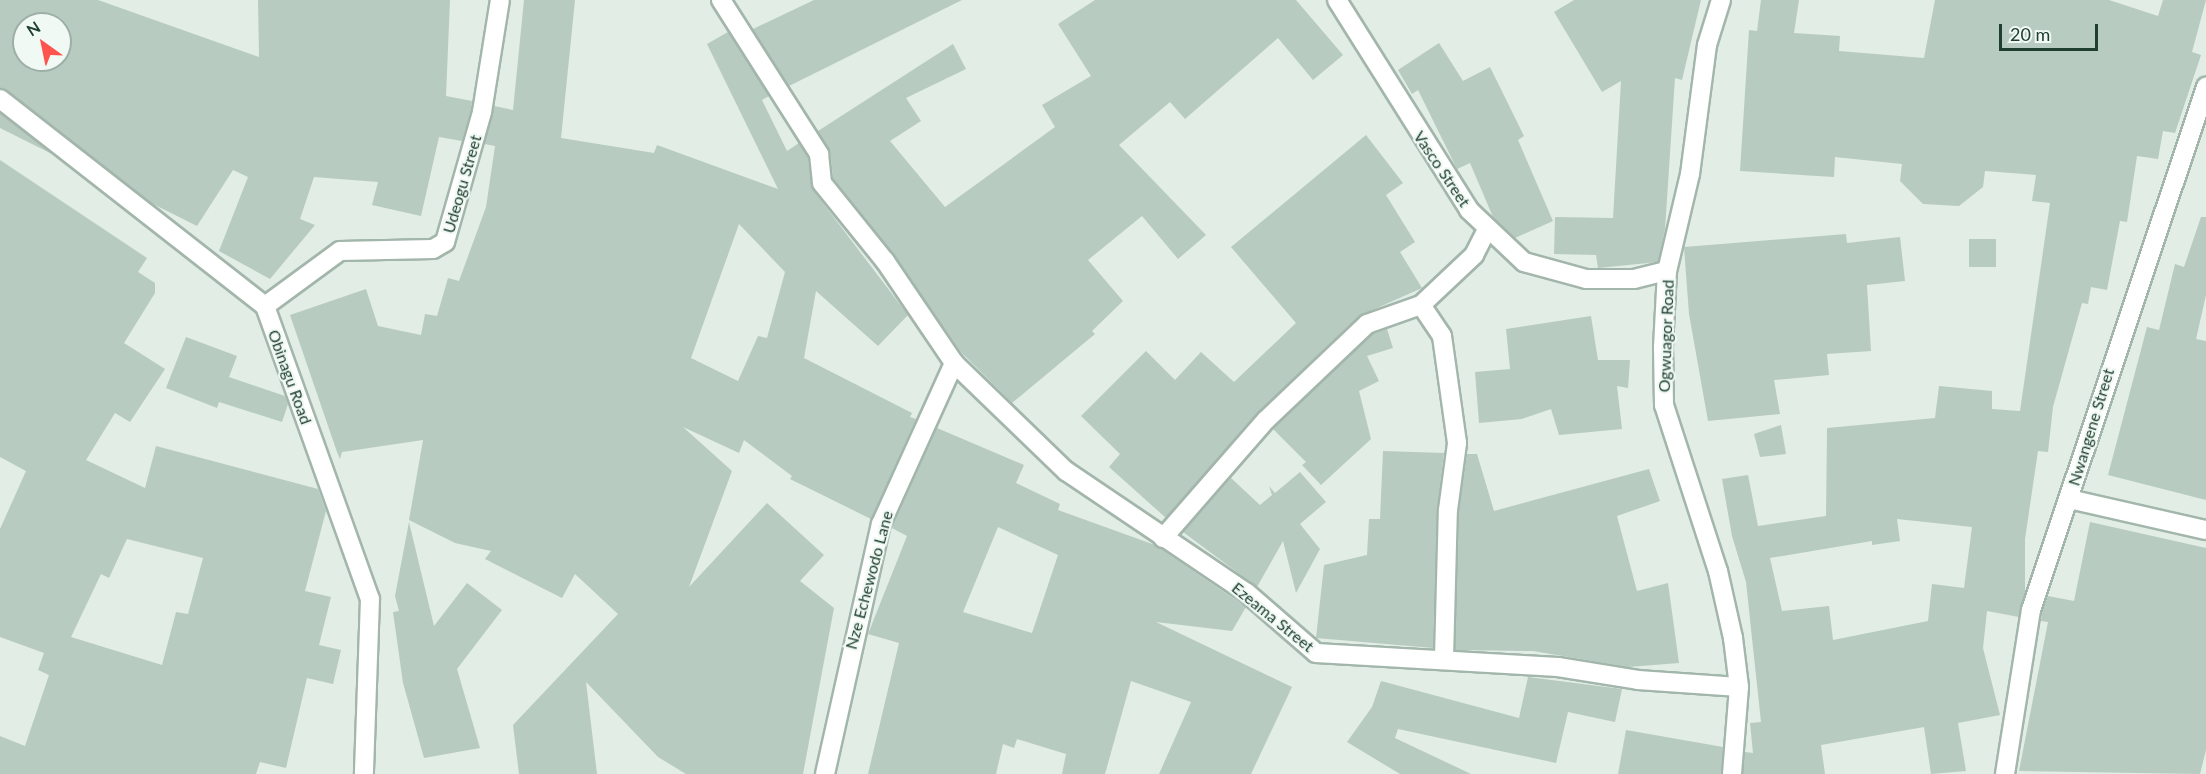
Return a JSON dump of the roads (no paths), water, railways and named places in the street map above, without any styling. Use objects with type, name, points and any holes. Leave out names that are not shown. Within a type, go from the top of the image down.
[{"type":"street","name":"Udeogu Street","points":[[265,306],[340,251],[434,249],[445,242],[482,112],[500,0]]},
{"type":"street","name":"Ezeama Street","points":[[721,0],[819,154],[822,183],[885,261],[954,363],[1066,471],[1247,593],[1316,653],[1444,658],[1739,687]]},
{"type":"street","name":"Vasco Street","points":[[1337,0],[1468,210],[1524,262],[1586,279],[1634,279],[1667,271]]},
{"type":"street","name":"Ogwuagor Road","points":[[1721,0],[1707,45],[1690,174],[1667,271],[1664,405],[1718,571],[1739,687],[1732,774]]},
{"type":"street","name":"Nwangene Street","points":[[2005,774],[2031,610],[2206,87]]},
{"type":"street","points":[[0,99],[265,306]]},
{"type":"street","points":[[1163,538],[1266,420],[1367,324],[1421,306],[1474,255],[1488,228]]},
{"type":"street","name":"Obinagu Road","points":[[265,306],[370,599],[364,774]]},
{"type":"street","points":[[1421,306],[1442,336],[1457,443],[1448,510],[1444,658]]},
{"type":"street","name":"Nze Echewodo Lane","points":[[825,774],[881,524],[954,363]]},
{"type":"street","points":[[2068,499],[2206,530]]}]
